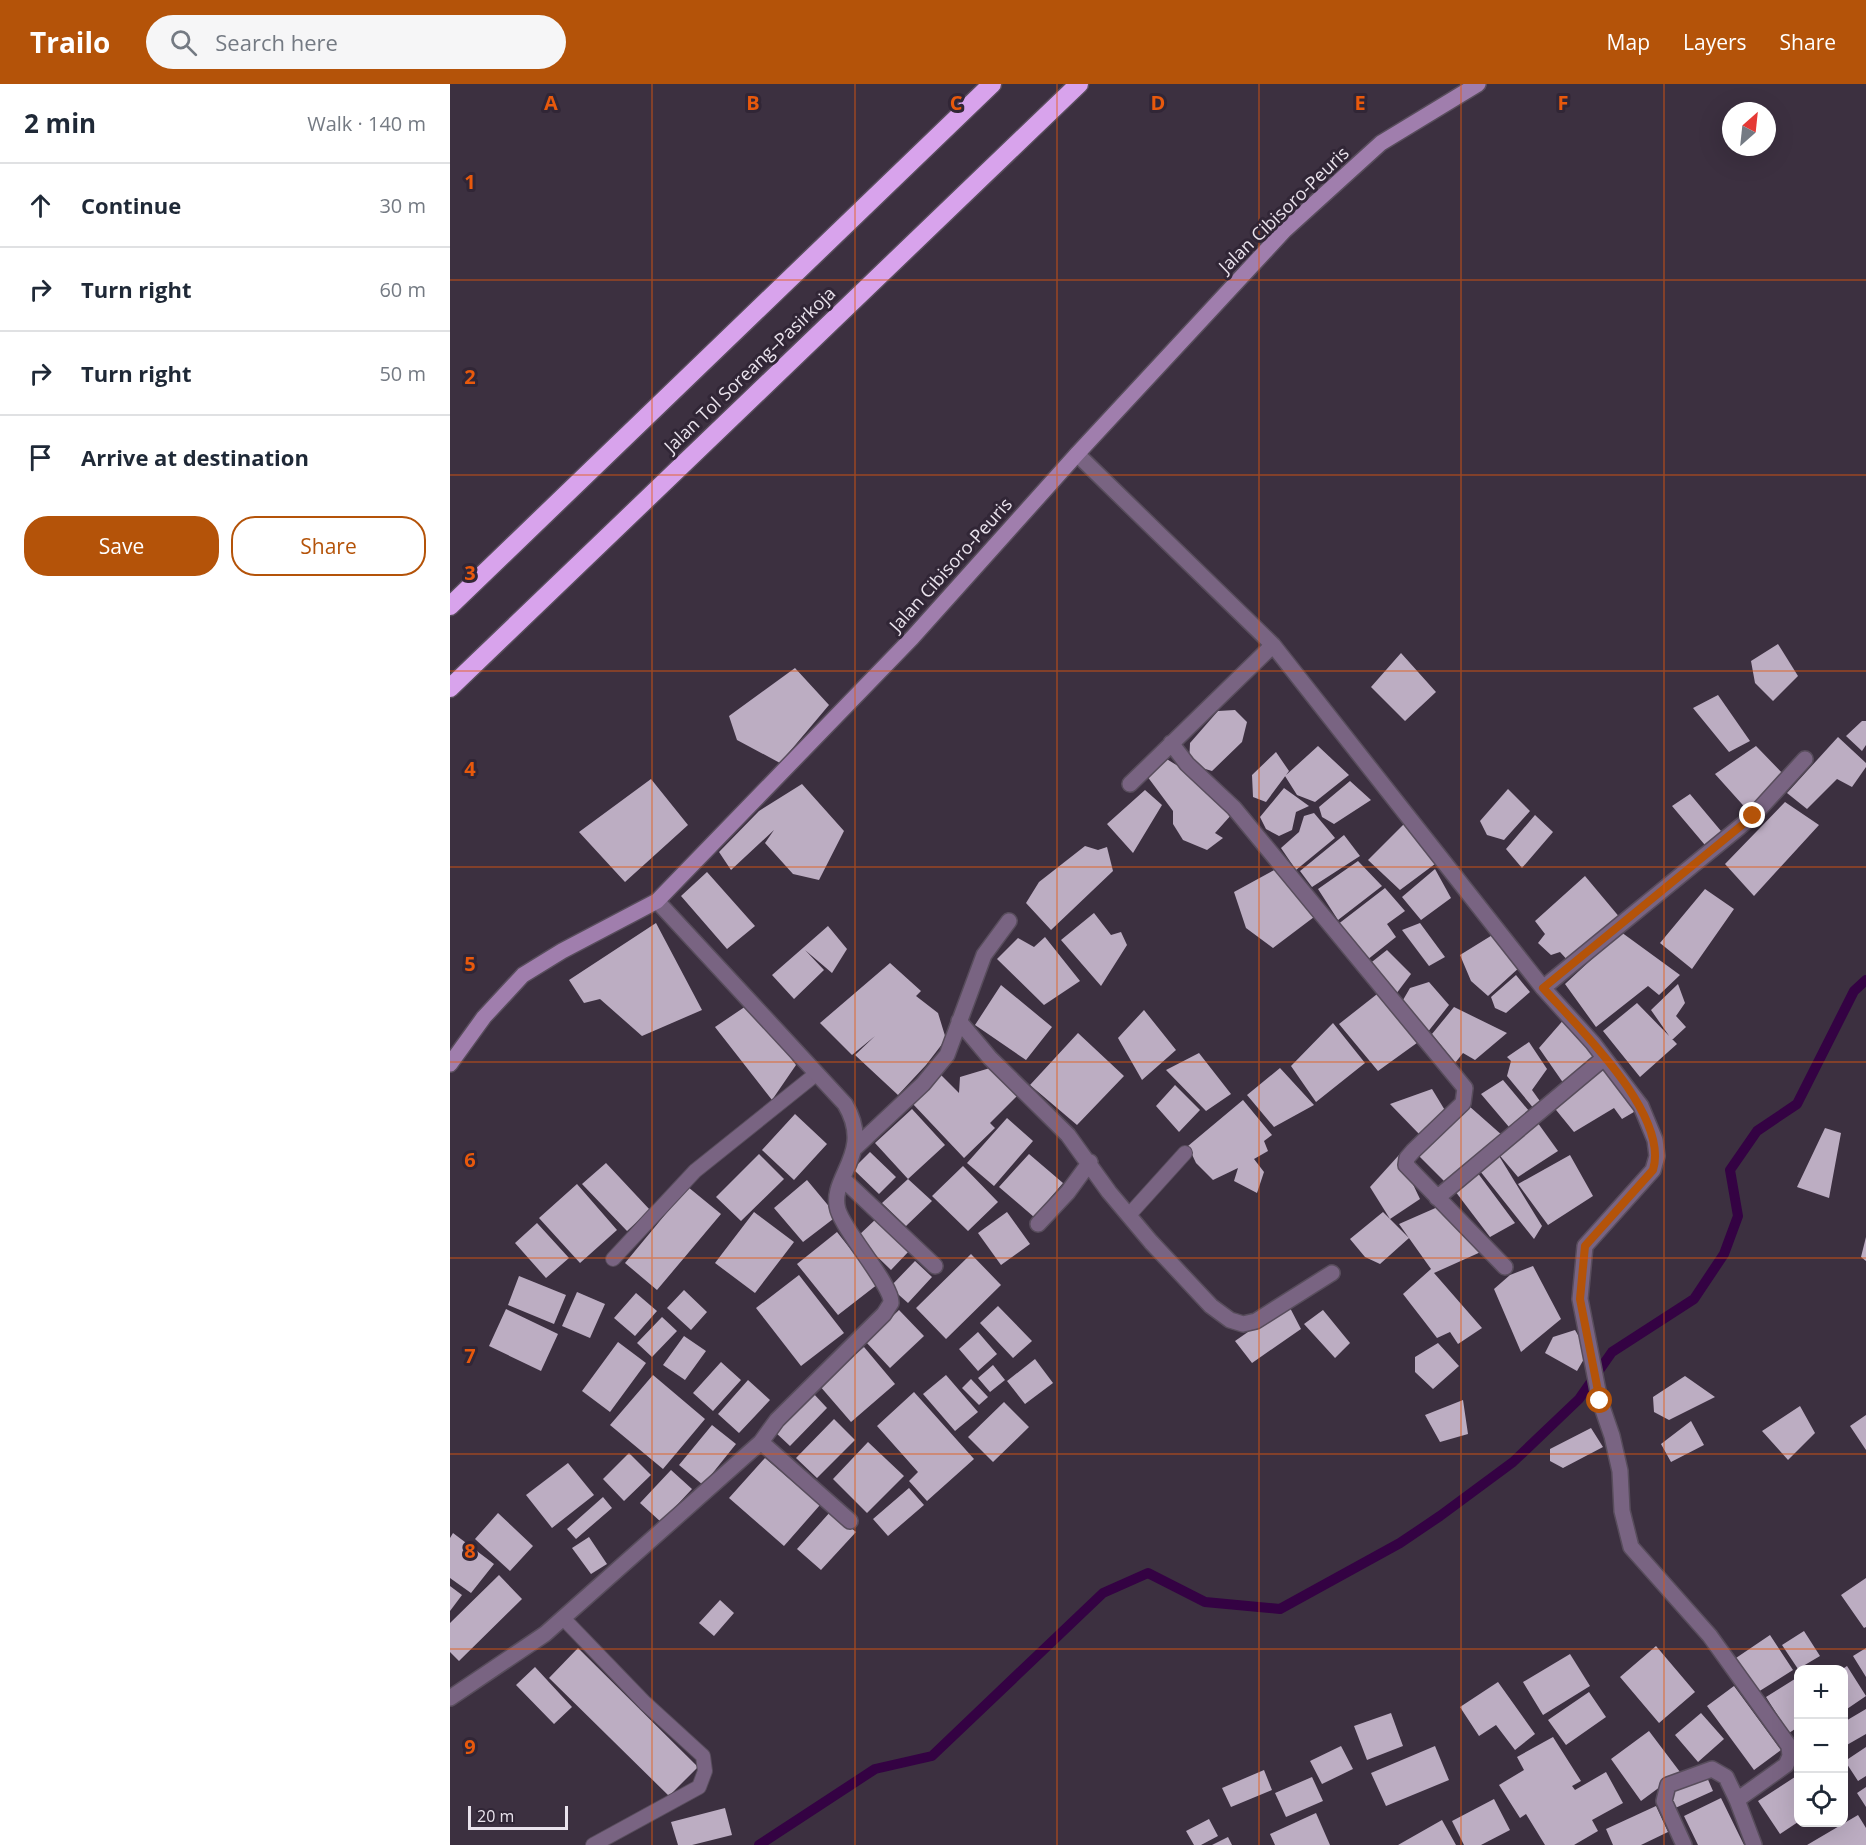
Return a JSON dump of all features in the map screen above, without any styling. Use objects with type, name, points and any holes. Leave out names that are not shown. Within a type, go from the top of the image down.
[{"type":"highway","name":"Jalan Tol Soreang–Pasirkoja","points":[[450,606],[992,84]]},
{"type":"highway","name":"Jalan Tol Soreang–Pasirkoja","points":[[450,688],[1079,84]]},
{"type":"street","name":"Jalan Cibisoro-Peuris","points":[[450,1064],[484,1017],[523,975],[562,951],[657,901],[912,638],[1077,454],[1285,231],[1381,143],[1478,84]]},
{"type":"street","points":[[1077,454],[1273,645],[1543,988],[1604,1058],[1641,1106],[1655,1140],[1657,1156],[1653,1170],[1585,1246],[1580,1299],[1600,1401],[1612,1436],[1620,1471],[1622,1511],[1631,1547],[1710,1636],[1789,1746],[1790,1756],[1786,1765],[1737,1800]]},
{"type":"street","points":[[1131,784],[1273,645]]},
{"type":"street","points":[[1171,743],[1187,764],[1234,808],[1466,1088],[1463,1103],[1407,1158],[1406,1165],[1505,1267]]},
{"type":"street","points":[[1543,988],[1753,816],[1806,759]]},
{"type":"street","points":[[657,901],[845,1104],[853,1117],[856,1147]]},
{"type":"street","points":[[450,1698],[545,1634],[761,1443],[777,1420],[884,1314],[891,1303],[887,1290],[850,1234],[838,1210],[836,1197],[856,1147],[923,1084],[947,1055],[984,955],[1009,921]]},
{"type":"street","points":[[959,1021],[990,1058],[1068,1135],[1090,1162],[1109,1192],[1162,1256],[1211,1306],[1230,1320],[1243,1324],[1256,1321],[1332,1273]]},
{"type":"street","points":[[1437,1198],[1604,1058]]},
{"type":"street","points":[[1038,1224],[1068,1192],[1090,1162]]},
{"type":"street","points":[[843,1179],[935,1266]]},
{"type":"street","points":[[761,1443],[850,1521]]},
{"type":"street","points":[[1684,1845],[1664,1801],[1668,1785],[1712,1769],[1726,1777],[1754,1845]]},
{"type":"lane","points":[[613,1258],[695,1171],[816,1074]]},
{"type":"lane","points":[[1129,1215],[1185,1153]]},
{"type":"lane","points":[[563,1618],[645,1703],[703,1756],[705,1772],[699,1787],[593,1845]]},
{"type":"building","points":[[1778,644],[1798,676],[1773,701],[1755,683],[1751,661]]},
{"type":"building","points":[[1401,653],[1436,692],[1405,721],[1371,687]]},
{"type":"building","points":[[795,668],[829,705],[780,763],[737,740],[729,716]]},
{"type":"building","points":[[1718,695],[1750,741],[1729,752],[1693,708]]},
{"type":"building","points":[[1235,710],[1247,722],[1242,742],[1212,771],[1189,764],[1190,743],[1218,711]]},
{"type":"building","points":[[1862,721],[1866,721],[1866,745],[1862,751],[1846,736]]},
{"type":"building","points":[[1838,737],[1866,763],[1866,767],[1852,787],[1837,779],[1807,809],[1787,793]]},
{"type":"building","points":[[1318,746],[1349,775],[1315,802],[1297,795],[1285,776]]},
{"type":"building","points":[[1756,746],[1787,778],[1750,813],[1715,774]]},
{"type":"building","points":[[1276,752],[1289,771],[1266,802],[1253,797],[1252,775]]},
{"type":"building","points":[[1165,758],[1204,782],[1232,814],[1215,833],[1223,838],[1207,850],[1183,840],[1173,824],[1173,811],[1147,776]]},
{"type":"building","points":[[651,779],[688,825],[625,882],[579,832]]},
{"type":"building","points":[[1350,781],[1371,800],[1334,824],[1322,817],[1319,807]]},
{"type":"building","points":[[802,784],[844,831],[819,880],[793,874],[765,843],[774,830],[731,870],[719,852],[759,811]]},
{"type":"building","points":[[1284,788],[1309,806],[1296,812],[1292,830],[1279,836],[1266,829],[1260,817]]},
{"type":"building","points":[[1508,789],[1530,811],[1504,840],[1487,835],[1480,821]]},
{"type":"building","points":[[1145,790],[1162,805],[1133,853],[1107,824]]},
{"type":"building","points":[[1690,794],[1726,837],[1710,851],[1672,806]]},
{"type":"building","points":[[1785,802],[1819,825],[1754,896],[1725,864]]},
{"type":"building","points":[[1314,813],[1335,838],[1296,870],[1281,848],[1299,832],[1304,816]]},
{"type":"building","points":[[1535,815],[1553,832],[1522,868],[1506,849]]},
{"type":"building","points":[[1406,822],[1439,861],[1400,890],[1368,860]]},
{"type":"building","points":[[1344,835],[1360,856],[1312,887],[1300,871]]},
{"type":"building","points":[[1085,846],[1098,850],[1107,847],[1113,871],[1051,930],[1026,903],[1039,882]]},
{"type":"building","points":[[1358,861],[1382,886],[1338,920],[1318,889]]},
{"type":"building","points":[[1278,868],[1318,914],[1273,948],[1246,928],[1234,892]]},
{"type":"building","points":[[1435,869],[1451,898],[1421,920],[1402,897]]},
{"type":"building","points":[[707,872],[755,926],[727,949],[681,896]]},
{"type":"building","points":[[1585,876],[1621,919],[1572,965],[1560,952],[1551,955],[1538,943],[1545,934],[1535,921]]},
{"type":"building","points":[[1385,888],[1405,911],[1387,924],[1396,937],[1367,960],[1337,925]]},
{"type":"building","points":[[1705,889],[1734,909],[1692,969],[1660,943]]},
{"type":"building","points":[[1094,913],[1111,935],[1121,932],[1127,945],[1101,986],[1061,940]]},
{"type":"building","points":[[656,923],[702,1010],[642,1036],[600,999],[584,1003],[569,980]]},
{"type":"building","points":[[1420,923],[1445,957],[1429,966],[1402,930]]},
{"type":"building","points":[[828,926],[847,949],[832,973],[805,950],[824,970],[794,999],[772,975]]},
{"type":"building","points":[[1621,932],[1680,975],[1659,995],[1648,986],[1596,1027],[1565,984]]},
{"type":"building","points":[[1494,934],[1503,950],[1521,966],[1488,996],[1471,981],[1460,955]]},
{"type":"building","points":[[1045,937],[1080,981],[1044,1005],[997,959],[1018,938],[1034,947]]},
{"type":"building","points":[[1387,950],[1411,974],[1396,994],[1368,965]]},
{"type":"building","points":[[890,963],[921,991],[916,996],[938,1013],[946,1039],[898,1095],[855,1055],[875,1036],[852,1055],[820,1023]]},
{"type":"building","points":[[1516,975],[1530,992],[1506,1013],[1495,1008],[1491,997]]},
{"type":"building","points":[[1429,982],[1449,1005],[1427,1033],[1403,1000],[1410,988]]},
{"type":"building","points":[[1678,984],[1685,1003],[1676,1016],[1686,1027],[1672,1040],[1651,1010]]},
{"type":"building","points":[[1001,985],[1052,1027],[1026,1060],[975,1025]]},
{"type":"building","points":[[1381,991],[1421,1040],[1378,1071],[1339,1024]]},
{"type":"building","points":[[1637,1003],[1677,1044],[1640,1077],[1603,1031]]},
{"type":"building","points":[[749,1004],[796,1065],[772,1100],[715,1027]]},
{"type":"building","points":[[1454,1007],[1507,1033],[1475,1060],[1463,1053],[1455,1063],[1432,1034]]},
{"type":"building","points":[[1144,1010],[1176,1050],[1142,1080],[1118,1038]]},
{"type":"building","points":[[1566,1017],[1598,1057],[1564,1084],[1539,1048]]},
{"type":"building","points":[[1333,1023],[1365,1063],[1316,1102],[1291,1066]]},
{"type":"building","points":[[1078,1033],[1124,1076],[1077,1125],[1030,1085]]},
{"type":"building","points":[[1529,1042],[1547,1069],[1532,1090],[1542,1104],[1535,1110],[1507,1076],[1511,1061],[1507,1057]]},
{"type":"building","points":[[1199,1053],[1231,1094],[1206,1111],[1166,1070]]},
{"type":"building","points":[[1604,1064],[1639,1109],[1622,1119],[1614,1108],[1574,1132],[1552,1105]]},
{"type":"building","points":[[990,1068],[1018,1095],[990,1123],[995,1128],[964,1158],[912,1103],[940,1074],[959,1093],[960,1077]]},
{"type":"building","points":[[1280,1068],[1314,1105],[1274,1127],[1247,1095]]},
{"type":"building","points":[[1503,1080],[1529,1111],[1509,1127],[1481,1094]]},
{"type":"building","points":[[1175,1085],[1200,1110],[1179,1132],[1156,1106]]},
{"type":"building","points":[[1432,1089],[1446,1112],[1421,1136],[1390,1104]]},
{"type":"building","points":[[1243,1100],[1272,1135],[1264,1141],[1268,1151],[1254,1159],[1264,1172],[1257,1193],[1234,1181],[1238,1168],[1213,1180],[1196,1163],[1188,1146]]},
{"type":"building","points":[[1469,1106],[1503,1136],[1446,1183],[1418,1155]]},
{"type":"building","points":[[912,1109],[945,1145],[908,1179],[875,1143]]},
{"type":"building","points":[[795,1114],[827,1144],[794,1180],[762,1150]]},
{"type":"building","points":[[1007,1118],[1033,1141],[994,1186],[967,1163]]},
{"type":"building","points":[[1535,1119],[1558,1151],[1518,1177],[1496,1151]]},
{"type":"building","points":[[1825,1128],[1841,1133],[1829,1198],[1797,1187]]},
{"type":"building","points":[[1496,1151],[1542,1226],[1534,1239],[1480,1171]]},
{"type":"building","points":[[870,1152],[896,1177],[879,1194],[853,1169]]},
{"type":"building","points":[[759,1154],[784,1179],[741,1221],[716,1197]]},
{"type":"building","points":[[1029,1154],[1063,1183],[1034,1217],[999,1187]]},
{"type":"building","points":[[1399,1155],[1420,1199],[1390,1219],[1370,1187]]},
{"type":"building","points":[[1570,1155],[1593,1196],[1548,1225],[1518,1184]]},
{"type":"building","points":[[606,1163],[650,1210],[627,1231],[582,1184]]},
{"type":"building","points":[[963,1166],[998,1202],[968,1231],[932,1196]]},
{"type":"building","points":[[1477,1172],[1515,1223],[1490,1237],[1455,1191]]},
{"type":"building","points":[[908,1179],[932,1201],[906,1226],[882,1203]]},
{"type":"building","points":[[807,1180],[837,1216],[803,1242],[774,1208]]},
{"type":"building","points":[[577,1184],[617,1230],[580,1263],[539,1218]]},
{"type":"building","points":[[688,1187],[721,1214],[657,1290],[625,1263]]},
{"type":"building","points":[[1440,1206],[1483,1251],[1434,1273],[1482,1328],[1458,1344],[1450,1332],[1437,1338],[1403,1294],[1431,1269],[1399,1224]]},
{"type":"building","points":[[754,1212],[794,1242],[755,1293],[715,1263]]},
{"type":"building","points":[[1007,1212],[1030,1244],[1001,1265],[978,1233]]},
{"type":"building","points":[[1383,1212],[1409,1238],[1380,1264],[1365,1257],[1350,1239]]},
{"type":"building","points":[[877,1218],[910,1250],[891,1270],[857,1237]]},
{"type":"building","points":[[537,1223],[569,1258],[546,1278],[515,1243]]},
{"type":"building","points":[[837,1232],[878,1284],[838,1315],[797,1264]]},
{"type":"building","points":[[1866,1237],[1866,1261],[1861,1257]]},
{"type":"building","points":[[971,1254],[1001,1285],[946,1339],[916,1308]]},
{"type":"building","points":[[915,1261],[932,1277],[908,1303],[890,1287]]},
{"type":"building","points":[[1533,1266],[1561,1319],[1521,1352],[1494,1289],[1510,1275]]},
{"type":"building","points":[[799,1275],[844,1333],[801,1366],[756,1308]]},
{"type":"building","points":[[519,1276],[566,1295],[554,1324],[508,1305]]},
{"type":"building","points":[[684,1290],[707,1312],[691,1330],[667,1308]]},
{"type":"building","points":[[577,1292],[605,1304],[590,1338],[562,1326]]},
{"type":"building","points":[[636,1293],[657,1311],[635,1336],[614,1318]]},
{"type":"building","points":[[1288,1304],[1301,1329],[1252,1363],[1235,1341]]},
{"type":"building","points":[[998,1306],[1032,1341],[1013,1358],[980,1323]]},
{"type":"building","points":[[506,1309],[558,1334],[541,1371],[489,1346]]},
{"type":"building","points":[[899,1310],[924,1336],[890,1368],[866,1342]]},
{"type":"building","points":[[1323,1310],[1350,1343],[1335,1358],[1304,1324]]},
{"type":"building","points":[[662,1317],[677,1331],[652,1357],[637,1343]]},
{"type":"building","points":[[1575,1330],[1588,1352],[1577,1371],[1545,1353],[1553,1337]]},
{"type":"building","points":[[978,1332],[997,1354],[978,1371],[959,1349]]},
{"type":"building","points":[[684,1336],[706,1351],[685,1380],[663,1365]]},
{"type":"building","points":[[618,1342],[646,1363],[610,1412],[582,1391]]},
{"type":"building","points":[[1438,1343],[1459,1366],[1433,1389],[1415,1372],[1415,1357]]},
{"type":"building","points":[[864,1347],[895,1384],[851,1422],[819,1385]]},
{"type":"building","points":[[1035,1359],[1053,1383],[1025,1404],[1007,1381]]},
{"type":"building","points":[[721,1362],[741,1380],[713,1411],[693,1393]]},
{"type":"building","points":[[993,1365],[1005,1380],[990,1392],[978,1378]]},
{"type":"building","points":[[653,1375],[705,1419],[663,1469],[610,1425]]},
{"type":"building","points":[[946,1375],[978,1412],[955,1431],[923,1394]]},
{"type":"building","points":[[1685,1376],[1715,1397],[1669,1420],[1654,1412],[1653,1397]]},
{"type":"building","points":[[971,1379],[988,1397],[979,1405],[962,1388]]},
{"type":"building","points":[[748,1380],[770,1400],[739,1433],[718,1414]]},
{"type":"building","points":[[812,1392],[827,1408],[790,1446],[774,1431]]},
{"type":"building","points":[[914,1392],[974,1459],[927,1501],[909,1481],[918,1472],[877,1426]]},
{"type":"building","points":[[1463,1400],[1468,1434],[1440,1442],[1425,1415]]},
{"type":"building","points":[[1004,1402],[1029,1427],[993,1462],[968,1437]]},
{"type":"building","points":[[1800,1406],[1815,1433],[1788,1460],[1762,1431]]},
{"type":"building","points":[[1866,1415],[1866,1450],[1850,1426]]},
{"type":"building","points":[[834,1419],[855,1440],[817,1478],[796,1458]]},
{"type":"building","points":[[1691,1421],[1704,1445],[1671,1462],[1661,1444]]},
{"type":"building","points":[[712,1425],[736,1444],[703,1485],[679,1465]]},
{"type":"building","points":[[1591,1428],[1603,1447],[1563,1468],[1550,1461],[1550,1449]]},
{"type":"building","points":[[868,1442],[904,1476],[867,1513],[833,1479]]},
{"type":"building","points":[[629,1453],[651,1475],[624,1501],[603,1479]]},
{"type":"building","points":[[765,1458],[820,1505],[784,1546],[729,1498]]},
{"type":"building","points":[[568,1463],[594,1495],[552,1528],[526,1495]]},
{"type":"building","points":[[671,1470],[692,1489],[661,1522],[640,1503]]},
{"type":"building","points":[[909,1488],[924,1505],[888,1536],[873,1519]]},
{"type":"building","points":[[603,1497],[612,1508],[576,1539],[567,1529]]},
{"type":"building","points":[[831,1511],[856,1532],[821,1570],[797,1549]]},
{"type":"building","points":[[498,1513],[533,1546],[510,1571],[475,1539]]},
{"type":"building","points":[[453,1533],[494,1564],[471,1593],[450,1578],[450,1538]]},
{"type":"building","points":[[589,1537],[607,1564],[591,1574],[572,1548]]},
{"type":"building","points":[[499,1575],[522,1599],[459,1661],[450,1652],[450,1623]]},
{"type":"building","points":[[1866,1578],[1866,1627],[1864,1628],[1841,1595]]},
{"type":"building","points":[[450,1586],[462,1595],[450,1611]]},
{"type":"building","points":[[720,1600],[734,1613],[714,1636],[699,1623]]},
{"type":"building","points":[[1804,1631],[1820,1656],[1805,1665],[1795,1665],[1782,1645]]},
{"type":"building","points":[[1770,1635],[1793,1670],[1758,1692],[1736,1658]]},
{"type":"building","points":[[1656,1646],[1695,1692],[1659,1723],[1620,1677]]},
{"type":"building","points":[[578,1648],[698,1767],[669,1796],[549,1678]]},
{"type":"building","points":[[1866,1648],[1866,1677],[1853,1656]]},
{"type":"building","points":[[1570,1654],[1590,1686],[1543,1715],[1523,1682]]},
{"type":"building","points":[[535,1667],[572,1707],[554,1724],[516,1685]]},
{"type":"building","points":[[1848,1668],[1866,1696],[1848,1708]]},
{"type":"building","points":[[1794,1680],[1794,1730],[1789,1733],[1766,1697]]},
{"type":"building","points":[[1498,1682],[1535,1734],[1515,1750],[1496,1725],[1479,1736],[1460,1707]]},
{"type":"building","points":[[1734,1686],[1781,1750],[1754,1770],[1707,1706]]},
{"type":"building","points":[[1589,1692],[1606,1717],[1566,1745],[1548,1720]]},
{"type":"building","points":[[1866,1709],[1866,1734],[1848,1744],[1848,1720]]},
{"type":"building","points":[[1391,1713],[1403,1746],[1367,1760],[1354,1726]]},
{"type":"building","points":[[1701,1713],[1724,1739],[1698,1762],[1675,1735]]},
{"type":"building","points":[[1649,1731],[1680,1772],[1641,1801],[1611,1759]]},
{"type":"building","points":[[1553,1737],[1581,1781],[1572,1786],[1575,1790],[1606,1772],[1623,1803],[1592,1820],[1598,1831],[1574,1845],[1545,1845],[1526,1814],[1520,1818],[1499,1785],[1524,1770],[1517,1757]]},
{"type":"building","points":[[1341,1746],[1353,1769],[1322,1784],[1310,1761]]},
{"type":"building","points":[[1435,1746],[1449,1780],[1386,1806],[1371,1773]]},
{"type":"building","points":[[1866,1747],[1866,1776],[1858,1781],[1848,1766],[1848,1759]]},
{"type":"building","points":[[1264,1770],[1272,1790],[1231,1807],[1222,1788]]},
{"type":"building","points":[[1706,1775],[1713,1791],[1673,1809],[1666,1793]]},
{"type":"building","points":[[1312,1777],[1323,1801],[1286,1817],[1275,1793]]},
{"type":"building","points":[[1794,1778],[1794,1825],[1780,1834],[1758,1801]]},
{"type":"building","points":[[1866,1787],[1866,1807],[1857,1793]]},
{"type":"building","points":[[1721,1798],[1744,1845],[1698,1845],[1684,1816]]},
{"type":"building","points":[[1494,1799],[1510,1830],[1481,1845],[1464,1845],[1452,1821]]},
{"type":"building","points":[[1656,1806],[1668,1832],[1641,1845],[1613,1845],[1606,1829]]},
{"type":"building","points":[[725,1808],[732,1835],[692,1845],[678,1845],[671,1822]]},
{"type":"building","points":[[1316,1813],[1330,1845],[1275,1845],[1270,1834]]},
{"type":"building","points":[[1858,1815],[1866,1828],[1866,1845],[1807,1845],[1838,1827],[1848,1827],[1848,1821]]},
{"type":"building","points":[[1209,1819],[1218,1836],[1201,1845],[1194,1845],[1186,1831]]},
{"type":"building","points":[[1442,1820],[1456,1845],[1398,1845]]},
{"type":"building","points":[[1228,1837],[1232,1845],[1212,1845]]},
{"type":"waterway","points":[[759,1845],[875,1769],[932,1756],[1103,1593],[1148,1573],[1205,1602],[1280,1609],[1400,1543],[1513,1462],[1579,1399],[1612,1352],[1694,1299],[1724,1254],[1738,1216],[1730,1170],[1757,1131],[1797,1104],[1854,991],[1866,980]]},
{"type":"route","points":[[1600,1401],[1580,1299],[1585,1246],[1653,1170],[1657,1156],[1655,1140],[1641,1106],[1593,1043],[1543,988],[1683,876],[1753,816]]}]
